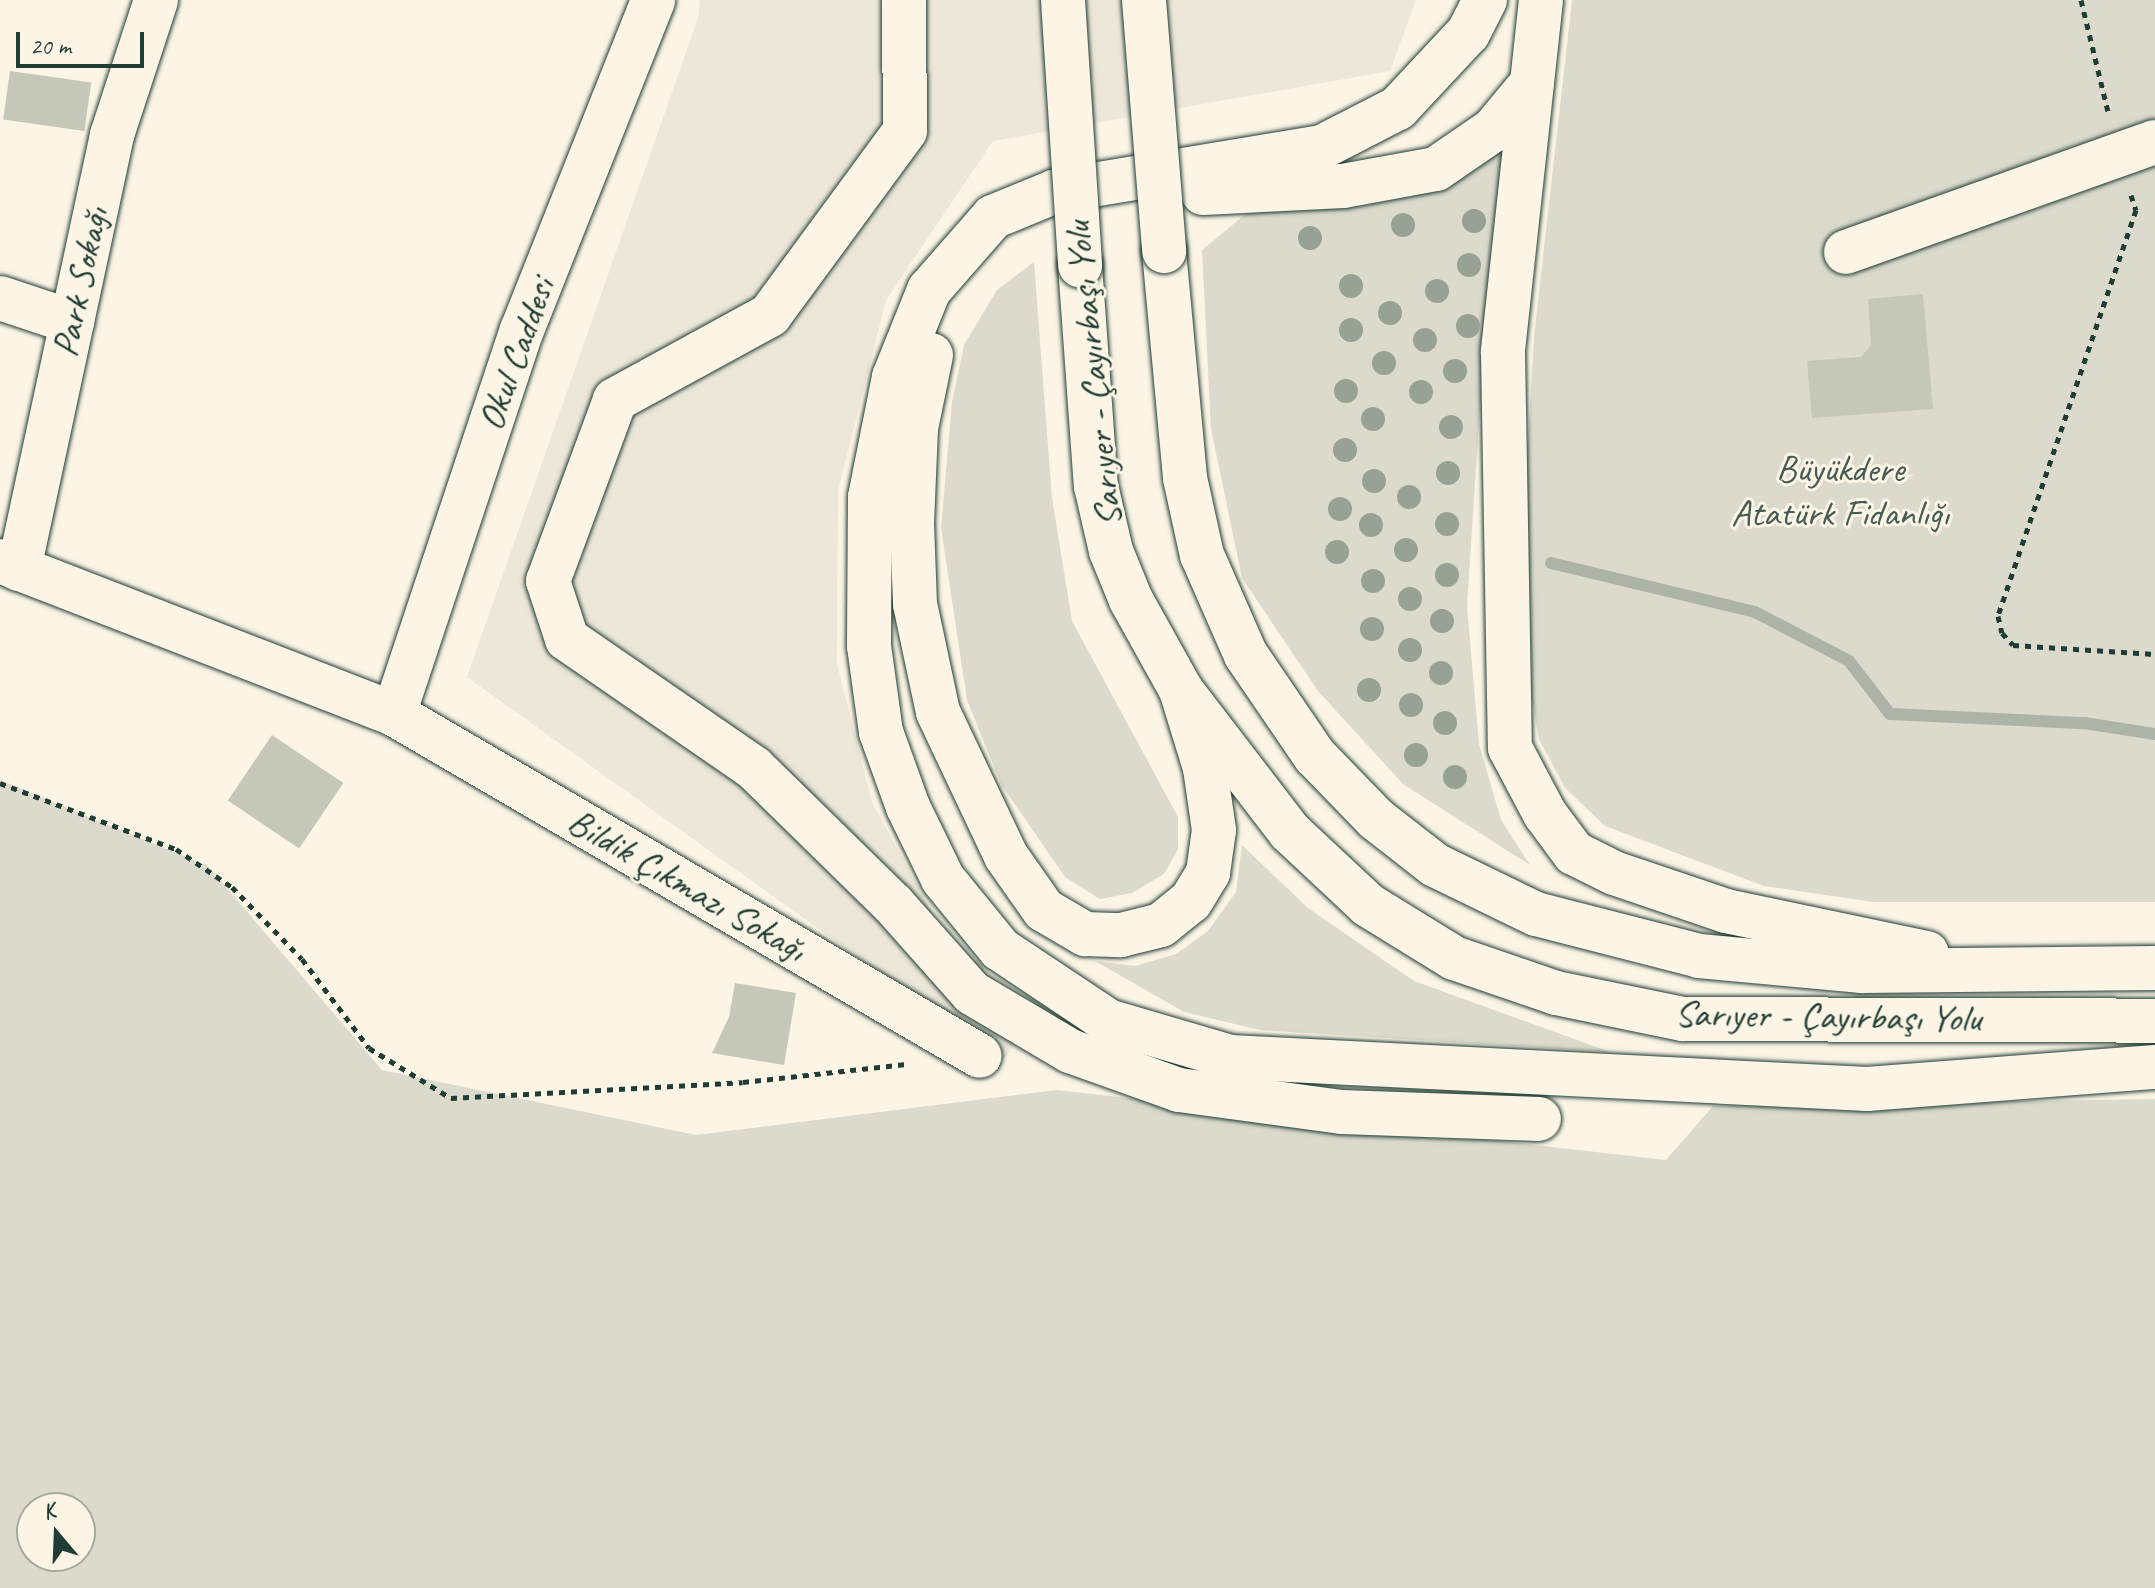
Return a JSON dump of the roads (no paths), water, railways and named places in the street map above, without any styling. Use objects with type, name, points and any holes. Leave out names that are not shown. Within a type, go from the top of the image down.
[{"type":"main road","name":"Park Sokağı","points":[[9,565],[72,322],[112,135],[156,0]]},
{"type":"main road","name":"Okul Caddesi","points":[[394,714],[522,330],[653,0]]},
{"type":"main road","points":[[904,0],[905,131],[770,315],[615,400],[548,581],[567,639],[754,768],[893,904],[972,993],[1070,1051],[1179,1090],[1342,1112],[1539,1119]]},
{"type":"main road","name":"Sarıyer - Çayırbaşı Yolu","points":[[1063,0],[1096,486],[1111,551],[1131,600],[1181,690],[1289,831],[1368,905],[1454,958],[1556,993],[1683,1019],[2155,1021]]},
{"type":"main road","name":"Sarıyer - Çayırbaşı Yolu","points":[[1144,0],[1185,478],[1202,555],[1246,655],[1315,756],[1376,819],[1435,865],[1536,914],[1619,939],[1699,956],[1862,971],[2155,968]]},
{"type":"main road","points":[[1485,0],[1468,33],[1398,108],[1322,147],[1056,191],[993,217],[929,290],[894,377],[870,497],[869,646],[881,732],[908,807],[943,879],[1000,949],[1108,1021],[1230,1057],[1867,1089],[2155,1067]]},
{"type":"main road","points":[[1541,0],[1503,352],[1504,584],[1510,748],[1545,814],[1574,853],[1628,878],[1726,911],[2003,969]]},
{"type":"main road","points":[[1181,690],[1207,784],[1214,830],[1208,873],[1191,901],[1161,925],[1121,935],[1085,934],[1044,910],[1006,856],[938,712],[915,604],[912,523],[916,428],[926,366],[946,321],[981,269],[1012,241],[1092,208],[1264,187],[1343,186],[1436,169],[1493,130],[1532,83]]},
{"type":"main road","points":[[1846,252],[2137,149]]},
{"type":"main road","points":[[0,298],[72,322]]},
{"type":"main road","name":"Bildik Çıkmazı Sokağı","points":[[9,565],[394,714],[980,1056]]},
{"type":"waterway","points":[[1551,563],[1755,612],[1849,661],[1890,714],[2084,723],[2155,734]]},
{"type":"park label","name":"Büyükdere Atatürk Fidanlığı","points":[[1840,491]]}]
